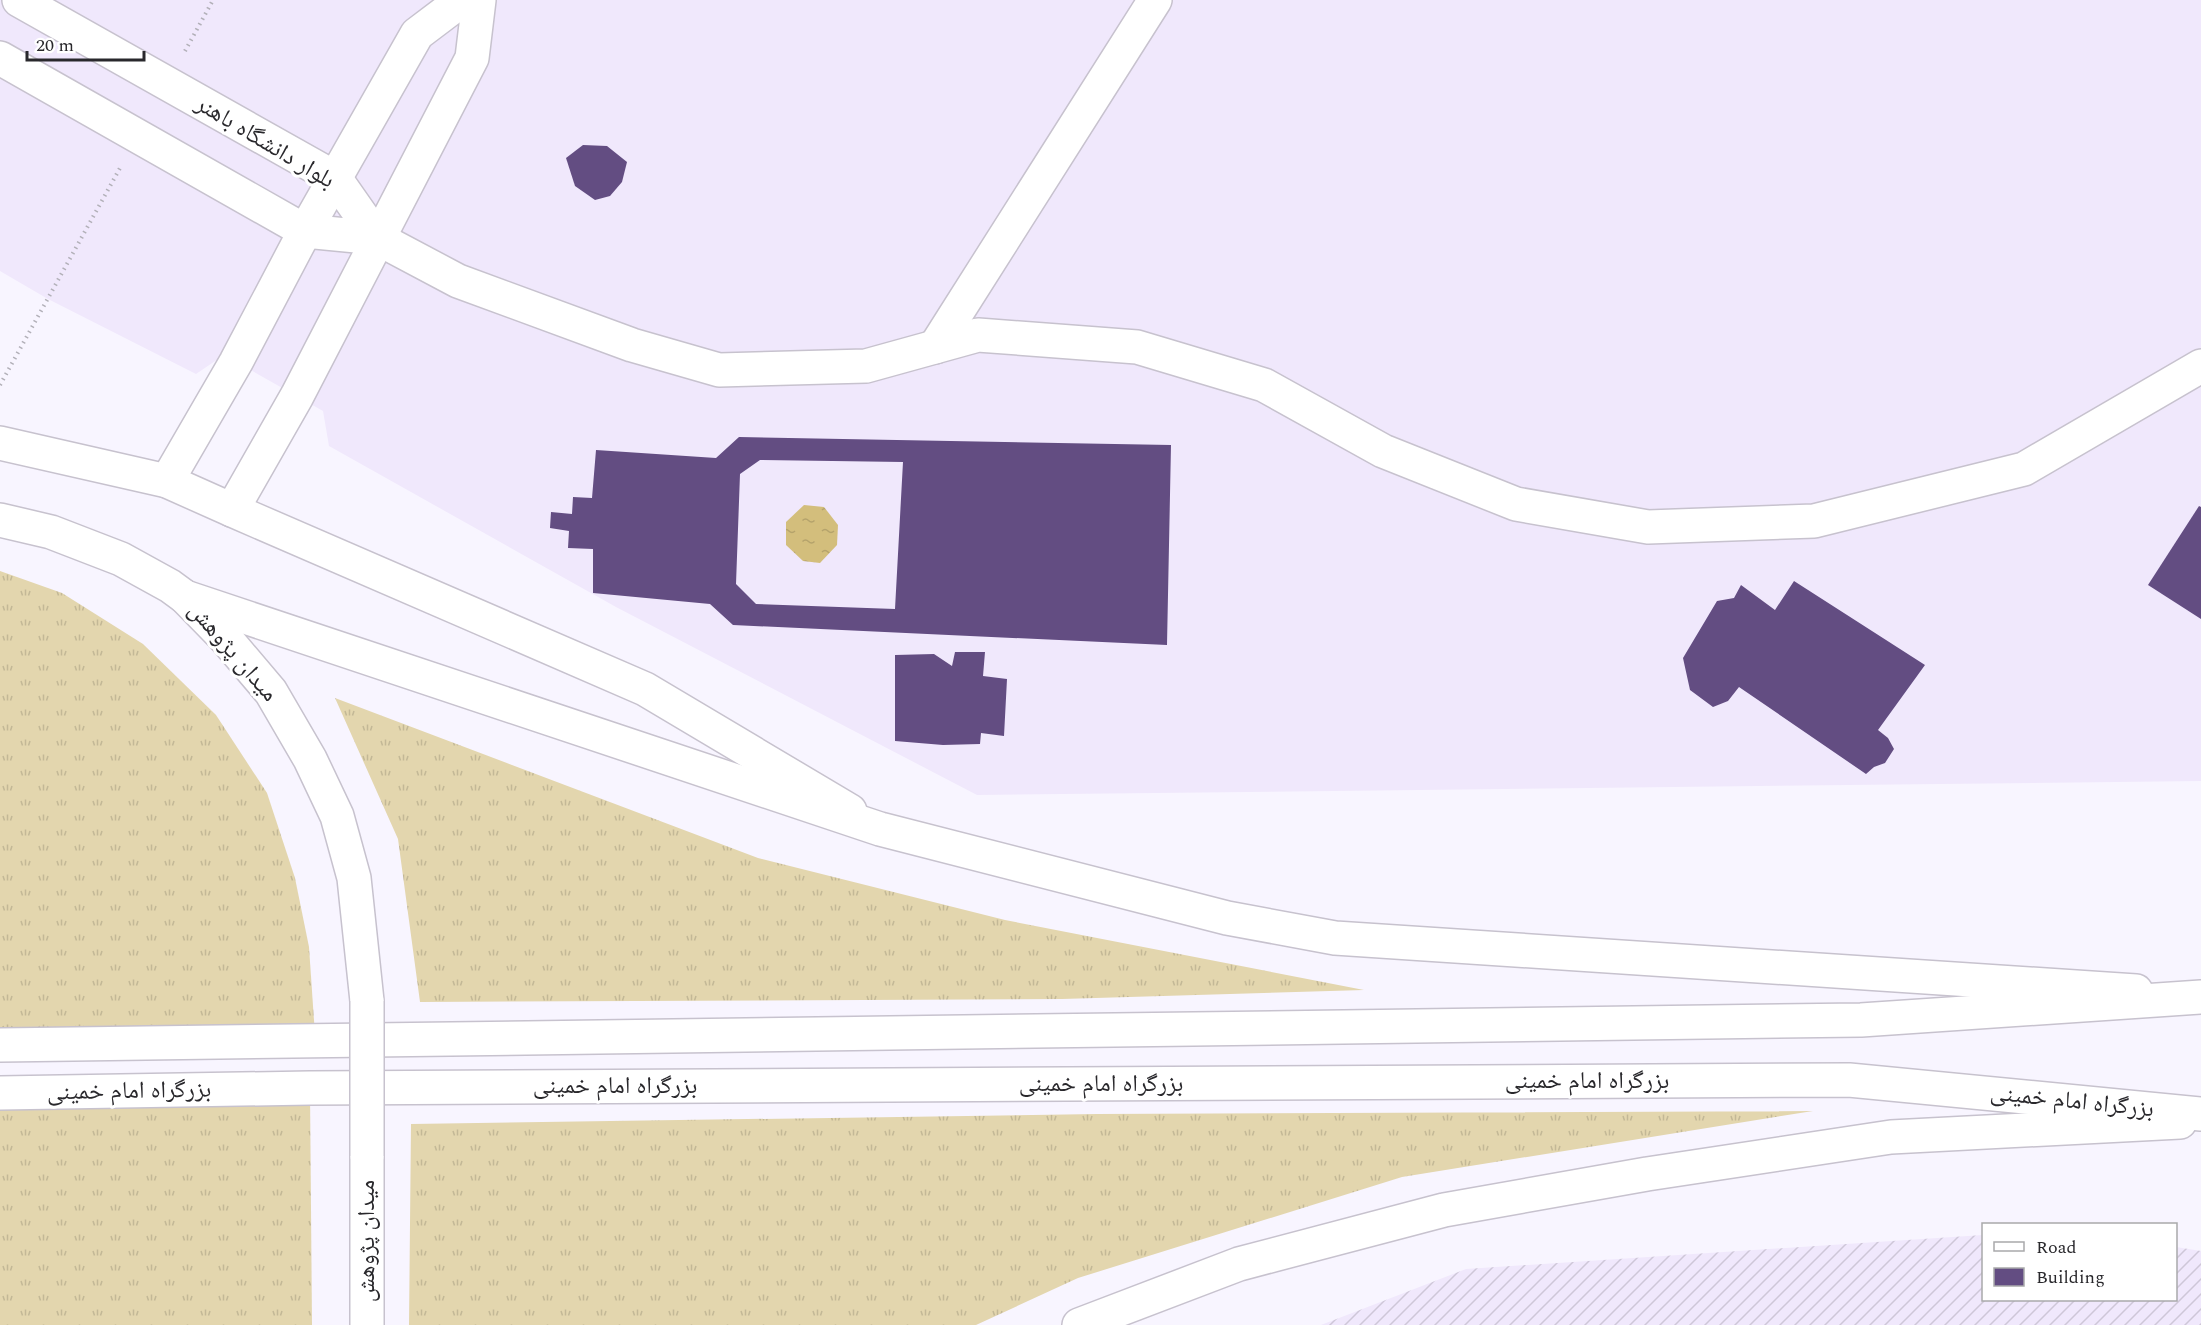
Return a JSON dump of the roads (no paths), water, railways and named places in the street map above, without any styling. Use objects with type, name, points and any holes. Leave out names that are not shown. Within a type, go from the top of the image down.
[{"type":"main road","name":"بلوار دانشگاه باهنر","points":[[20,0],[335,178],[377,238]]},
{"type":"main road","points":[[167,481],[236,362],[304,231],[417,34],[462,0]]},
{"type":"main road","points":[[232,510],[297,396],[471,58],[479,0]]},
{"type":"main road","points":[[935,346],[1155,0]]},
{"type":"main road","points":[[0,58],[304,231],[377,238],[458,280],[632,345],[719,370],[866,366],[978,335],[1137,347],[1264,385],[1383,451],[1516,504],[1648,527],[1814,521],[2024,469],[2201,366]]},
{"type":"main road","points":[[0,443],[167,481],[645,689],[880,829]]},
{"type":"main road","name":"میدان پژوهش","points":[[0,520],[51,532],[121,559],[185,597],[227,640],[271,692],[310,759],[337,816],[354,878],[368,1001],[367,1325]]},
{"type":"main road","points":[[185,597],[880,829],[1227,918],[1335,938],[2201,996]]},
{"type":"main road","name":"بزرگراه امام خمینی","points":[[0,1045],[1861,1020],[2201,996]]},
{"type":"main road","name":"بزرگراه امام خمینی","points":[[0,1093],[322,1088],[1849,1080],[2201,1114]]},
{"type":"main road","points":[[1079,1325],[1239,1264],[1444,1210],[1647,1174],[1892,1137],[2201,1121]]},
{"type":"water","points":[[804,505],[824,507],[838,525],[837,545],[820,563],[803,561],[786,545],[786,522]]}]
